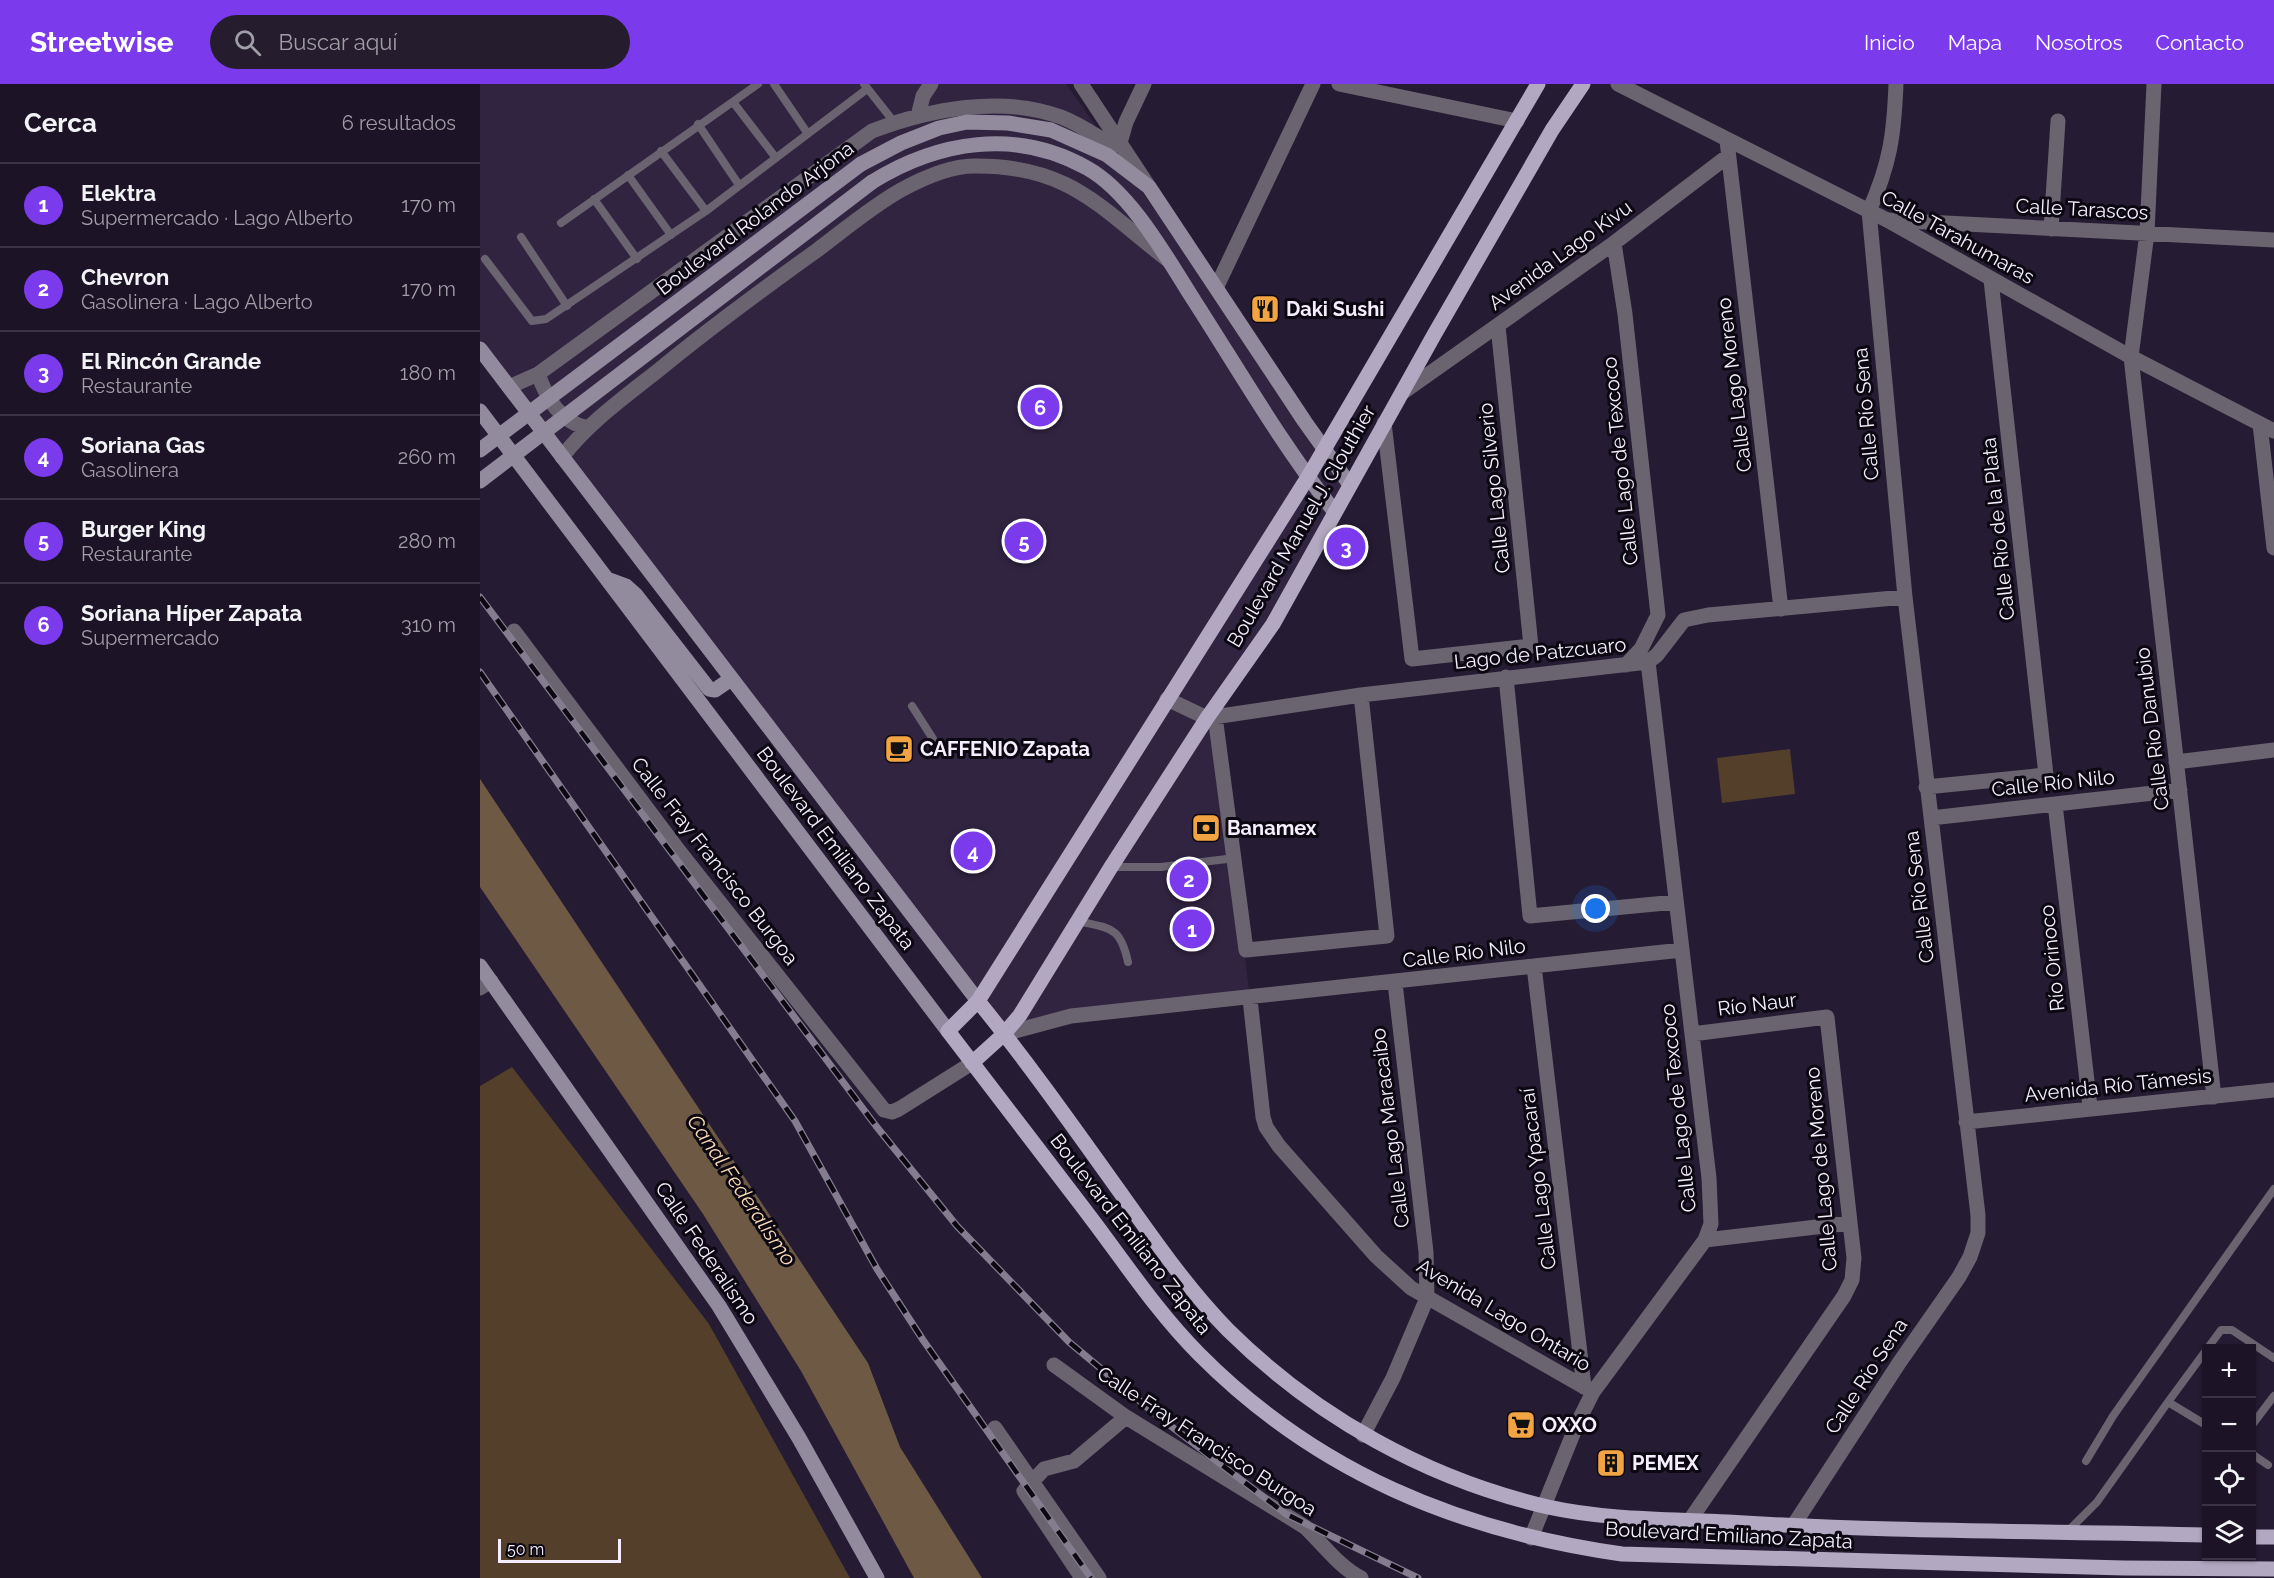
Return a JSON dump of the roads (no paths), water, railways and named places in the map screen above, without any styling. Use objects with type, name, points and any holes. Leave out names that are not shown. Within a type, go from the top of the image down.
[{"type":"main road","name":"Boulevard Manuel J. Clouthier","points":[[948,1031],[978,1001],[1308,477],[1538,84]]},
{"type":"main road","name":"Boulevard Manuel J. Clouthier","points":[[972,1063],[1005,1034],[1020,1015],[1111,867],[1273,624],[1334,511],[1552,130],[1583,84]]},
{"type":"main road","name":"Boulevard Rolando Arjona","points":[[480,450],[861,164],[901,143],[939,128],[967,122],[1008,123],[1051,130],[1082,142],[1121,164],[1149,187],[1350,485]]},
{"type":"main road","points":[[480,481],[872,182],[921,156],[960,146],[1004,143],[1053,152],[1089,168],[1134,212],[1308,477],[1334,511]]},
{"type":"main road","name":"Boulevard Emiliano Zapata","points":[[480,349],[1005,1034],[1204,1305],[1260,1360],[1312,1401],[1363,1435],[1414,1462],[1482,1487],[1546,1506],[1638,1519],[1793,1526],[2202,1535]]},
{"type":"main road","name":"Boulevard Emiliano Zapata","points":[[480,411],[1150,1297],[1198,1353],[1247,1399],[1313,1446],[1393,1491],[1480,1525],[1531,1538],[1622,1554],[2124,1568],[2274,1569]]},
{"type":"main road","points":[[607,579],[626,586],[636,595],[709,689],[715,690],[731,679]]},
{"type":"main road","name":"Calle Federalismo","points":[[480,966],[486,985],[719,1306],[799,1438],[877,1578]]},
{"type":"main road","points":[[2256,1537],[2274,1537]]},
{"type":"street","points":[[918,116],[923,96],[931,84]]},
{"type":"street","points":[[1081,84],[1149,187]]},
{"type":"street","points":[[1120,143],[1126,122],[1144,84]]},
{"type":"street","points":[[1217,286],[1314,84]]},
{"type":"street","points":[[1338,84],[1517,121]]},
{"type":"street","name":"Calle Tarahumaras","points":[[1618,84],[1728,149],[1887,220],[1990,280],[2131,357],[2274,431]]},
{"type":"street","points":[[1869,211],[1885,175],[1894,134],[1896,84]]},
{"type":"street","name":"Calle Río Danubio","points":[[2154,84],[2147,233],[2131,357],[2214,1097]]},
{"type":"street","points":[[509,387],[538,374],[857,141],[872,131],[894,122],[983,106],[1019,107],[1060,116],[1113,146],[1120,143]]},
{"type":"street","points":[[2051,229],[2058,121]]},
{"type":"street","name":"Avenida Lago Kivu","points":[[1402,393],[1614,243],[1728,149]]},
{"type":"street","name":"Calle Lago Moreno","points":[[1728,149],[1781,609]]},
{"type":"street","points":[[562,457],[588,428],[727,314],[875,206],[924,179],[954,169],[972,166],[1013,168],[1060,180],[1100,204],[1168,261]]},
{"type":"street","name":"Calle Río Sena","points":[[1793,1526],[1970,1257],[1977,1233],[1978,1215],[1905,597],[1869,211]]},
{"type":"street","name":"Calle Tarascos","points":[[1887,220],[2274,240]]},
{"type":"street","name":"Calle Lago de Texcoco","points":[[1614,243],[1625,314],[1658,607],[1653,628],[1641,650],[1626,665]]},
{"type":"street","name":"Calle Río de la Plata","points":[[1990,280],[2046,774]]},
{"type":"street","name":"Calle Lago Silverio","points":[[1498,326],[1531,646]]},
{"type":"street","points":[[538,374],[552,404],[565,419],[588,428]]},
{"type":"street","name":"Lago de Patzcuaro","points":[[1384,423],[1412,659],[1531,646]]},
{"type":"street","points":[[2260,424],[2274,548]]},
{"type":"street","points":[[1653,628],[1708,615],[1905,597]]},
{"type":"street","name":"Lago de Patzcuaro","points":[[1211,717],[1361,695],[1648,662],[1657,655],[1684,620]]},
{"type":"street","name":"Calle Fray Francisco Burgoa","points":[[514,631],[679,851],[884,1110],[889,1113],[899,1109],[972,1063]]},
{"type":"street","name":"Calle Lago de Texcoco","points":[[1531,1538],[1546,1506],[1589,1390],[1705,1240],[1710,1224],[1711,1205],[1648,662]]},
{"type":"street","name":"Calle Río Nilo","points":[[1506,677],[1530,916],[1676,902]]},
{"type":"street","name":"Calle Río Nilo","points":[[1235,858],[1246,950],[1387,936],[1361,695]]},
{"type":"street","points":[[1167,699],[1211,717],[1235,858]]},
{"type":"street","points":[[2176,762],[2274,750]]},
{"type":"street","name":"Calle Río Nilo","points":[[1926,787],[2046,774]]},
{"type":"street","name":"Calle Río Nilo","points":[[1931,818],[2180,790]]},
{"type":"street","name":"Río Orinoco","points":[[2055,804],[2090,1107]]},
{"type":"street","name":"Calle Río Nilo","points":[[1005,1034],[1071,1016],[1250,999],[1682,950]]},
{"type":"street","name":"Calle Lago Ypacaraí","points":[[1534,966],[1589,1390]]},
{"type":"street","name":"Calle Lago Maracaibo","points":[[1363,1435],[1393,1378],[1428,1298],[1426,1252],[1395,983]]},
{"type":"street","name":"Avenida Lago Ontario","points":[[1250,999],[1263,1117],[1272,1137],[1376,1256],[1411,1288],[1589,1390]]},
{"type":"street","name":"Río Naur","points":[[1692,1034],[1827,1017]]},
{"type":"street","name":"Calle Lago de Moreno","points":[[1690,1520],[1844,1296],[1852,1280],[1854,1258],[1827,1017]]},
{"type":"street","name":"Avenida Río Támesis","points":[[1966,1122],[2090,1107],[2274,1090]]},
{"type":"street","points":[[1705,1240],[1850,1223]]},
{"type":"street","name":"Calle Fray Francisco Burgoa","points":[[1054,1365],[1126,1417],[1305,1527],[1330,1551],[1344,1569],[1361,1578]]},
{"type":"street","points":[[1082,1578],[1025,1495],[1025,1488],[1044,1469],[1074,1461],[1126,1417]]},
{"type":"street","points":[[994,1428],[1099,1578]]},
{"type":"lane","points":[[561,223],[698,124],[758,84]]},
{"type":"lane","points":[[774,84],[808,134]]},
{"type":"lane","points":[[485,259],[532,321],[546,319],[706,211],[808,134],[866,86],[894,122]]},
{"type":"lane","points":[[733,102],[776,158]]},
{"type":"lane","points":[[698,124],[739,185]]},
{"type":"lane","points":[[661,151],[706,211]]},
{"type":"lane","points":[[628,175],[671,235]]},
{"type":"lane","points":[[594,199],[637,259]]},
{"type":"lane","points":[[520,237],[567,306]]},
{"type":"lane","points":[[912,706],[935,742]]},
{"type":"lane","points":[[1111,867],[1161,867],[1235,858]]},
{"type":"lane","points":[[1078,921],[1117,933],[1122,938],[1128,962]]},
{"type":"lane","points":[[2086,1461],[2113,1416],[2274,1189]]},
{"type":"lane","points":[[2068,1531],[2097,1502],[2221,1330],[2232,1330],[2274,1358]]},
{"type":"lane","points":[[2256,1420],[2274,1395]]},
{"type":"lane","points":[[2168,1402],[2202,1423]]},
{"type":"lane","points":[[2256,1457],[2268,1465]]},
{"type":"water","name":"Canal Federalismo","points":[[480,779],[868,1363],[900,1447],[982,1578],[914,1578],[801,1371],[703,1214],[480,887]]},
{"type":"railway","points":[[480,597],[876,1126],[957,1226],[1069,1342],[1159,1417],[1286,1514],[1418,1578]]},
{"type":"railway","points":[[480,672],[795,1121],[877,1269],[923,1340],[1091,1578]]},
{"type":"place","name":"Daki Sushi","points":[[1265,309]]},
{"type":"place","name":"Soriana Híper Zapata","points":[[1040,407]]},
{"type":"place","name":"Burger King","points":[[1024,541]]},
{"type":"place","name":"El Rincón Grande","points":[[1346,547]]},
{"type":"place","name":"CAFFENIO Zapata","points":[[899,749]]},
{"type":"place","name":"Banamex","points":[[1206,828]]},
{"type":"place","name":"Soriana Gas","points":[[973,851]]},
{"type":"place","name":"Chevron","points":[[1189,879]]},
{"type":"place","name":"Elektra","points":[[1192,929]]},
{"type":"place","name":"OXXO","points":[[1521,1425]]},
{"type":"place","name":"PEMEX","points":[[1611,1463]]}]
